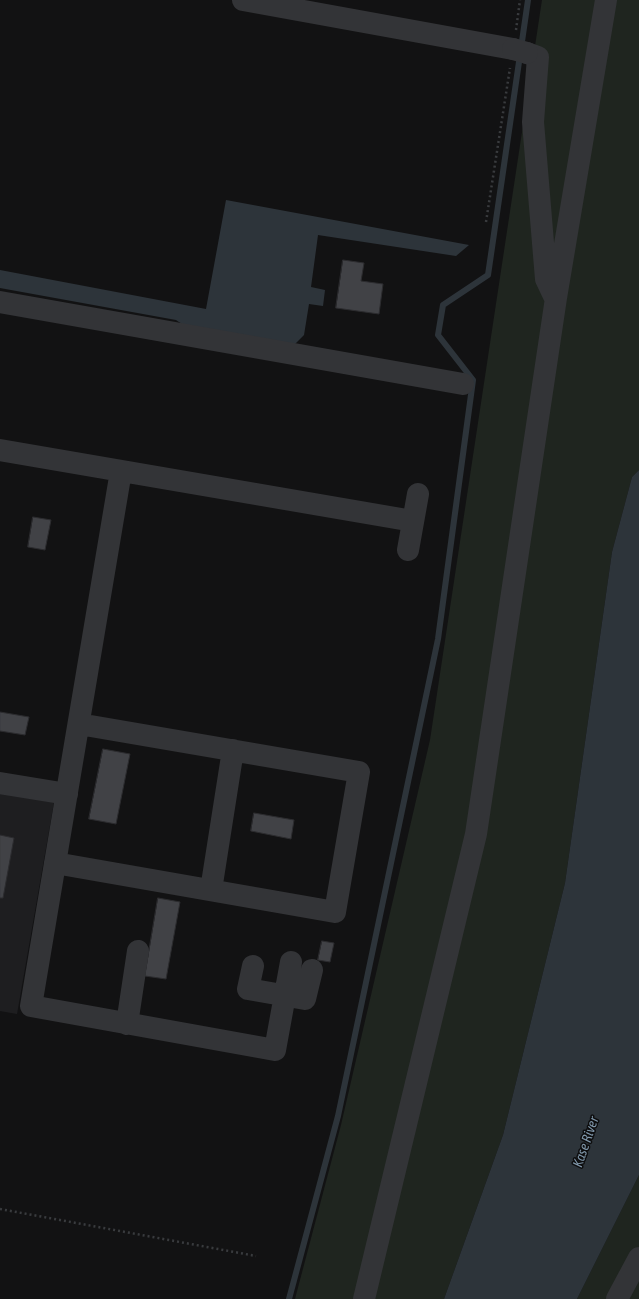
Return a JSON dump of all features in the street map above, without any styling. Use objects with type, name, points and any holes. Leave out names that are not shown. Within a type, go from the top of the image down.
[{"type":"street","points":[[243,0],[517,48],[538,57],[533,122],[546,279],[556,298]]},
{"type":"street","points":[[364,1299],[476,834],[556,298],[606,0]]},
{"type":"street","points":[[0,302],[463,384]]},
{"type":"street","points":[[0,450],[413,521]]},
{"type":"street","points":[[120,477],[31,1006],[275,1050],[291,962]]},
{"type":"street","points":[[408,550],[418,494]]},
{"type":"street","points":[[55,863],[335,912],[359,772],[79,724]]},
{"type":"street","points":[[211,890],[233,750]]},
{"type":"street","points":[[0,783],[67,794]]},
{"type":"street","points":[[127,1024],[138,951]]},
{"type":"street","points":[[253,966],[248,989],[305,999],[312,970]]},
{"type":"street","points":[[617,1299],[639,1258]]},
{"type":"path","points":[[486,222],[517,48],[520,0]]},
{"type":"path","points":[[0,1209],[256,1256]]},
{"type":"shaded area","points":[[542,0],[639,0],[639,470],[632,477],[612,552],[565,883],[503,1135],[444,1299],[295,1299],[341,1125],[430,740]]},
{"type":"shaded area","points":[[0,793],[54,802],[17,1014],[0,1011]]},
{"type":"shaded area","points":[[639,1175],[639,1299],[577,1299]]},
{"type":"water","points":[[226,200],[469,245],[456,256],[318,235],[311,287],[325,290],[323,306],[309,304],[304,335],[293,346],[191,330],[176,320],[0,288],[0,270],[206,309]]},
{"type":"water","name":"Kase River","points":[[639,470],[639,1175],[577,1299],[444,1299],[503,1135],[565,883],[612,552],[632,477]]},
{"type":"building","points":[[343,260],[364,263],[361,281],[383,284],[379,314],[336,308]]},
{"type":"building","points":[[33,517],[51,520],[45,550],[28,547]]},
{"type":"building","points":[[0,712],[29,717],[25,735],[0,731]]},
{"type":"building","points":[[103,749],[130,754],[116,824],[89,819]]},
{"type":"building","points":[[254,813],[294,820],[291,839],[251,831]]},
{"type":"building","points":[[0,835],[14,838],[3,898],[0,898]]},
{"type":"building","points":[[158,898],[180,902],[166,979],[145,976]]},
{"type":"building","points":[[322,941],[334,943],[330,962],[318,960]]},
{"type":"waterway","points":[[289,1299],[338,1116],[438,639],[473,380],[438,335],[443,305],[488,275],[528,0]]}]
